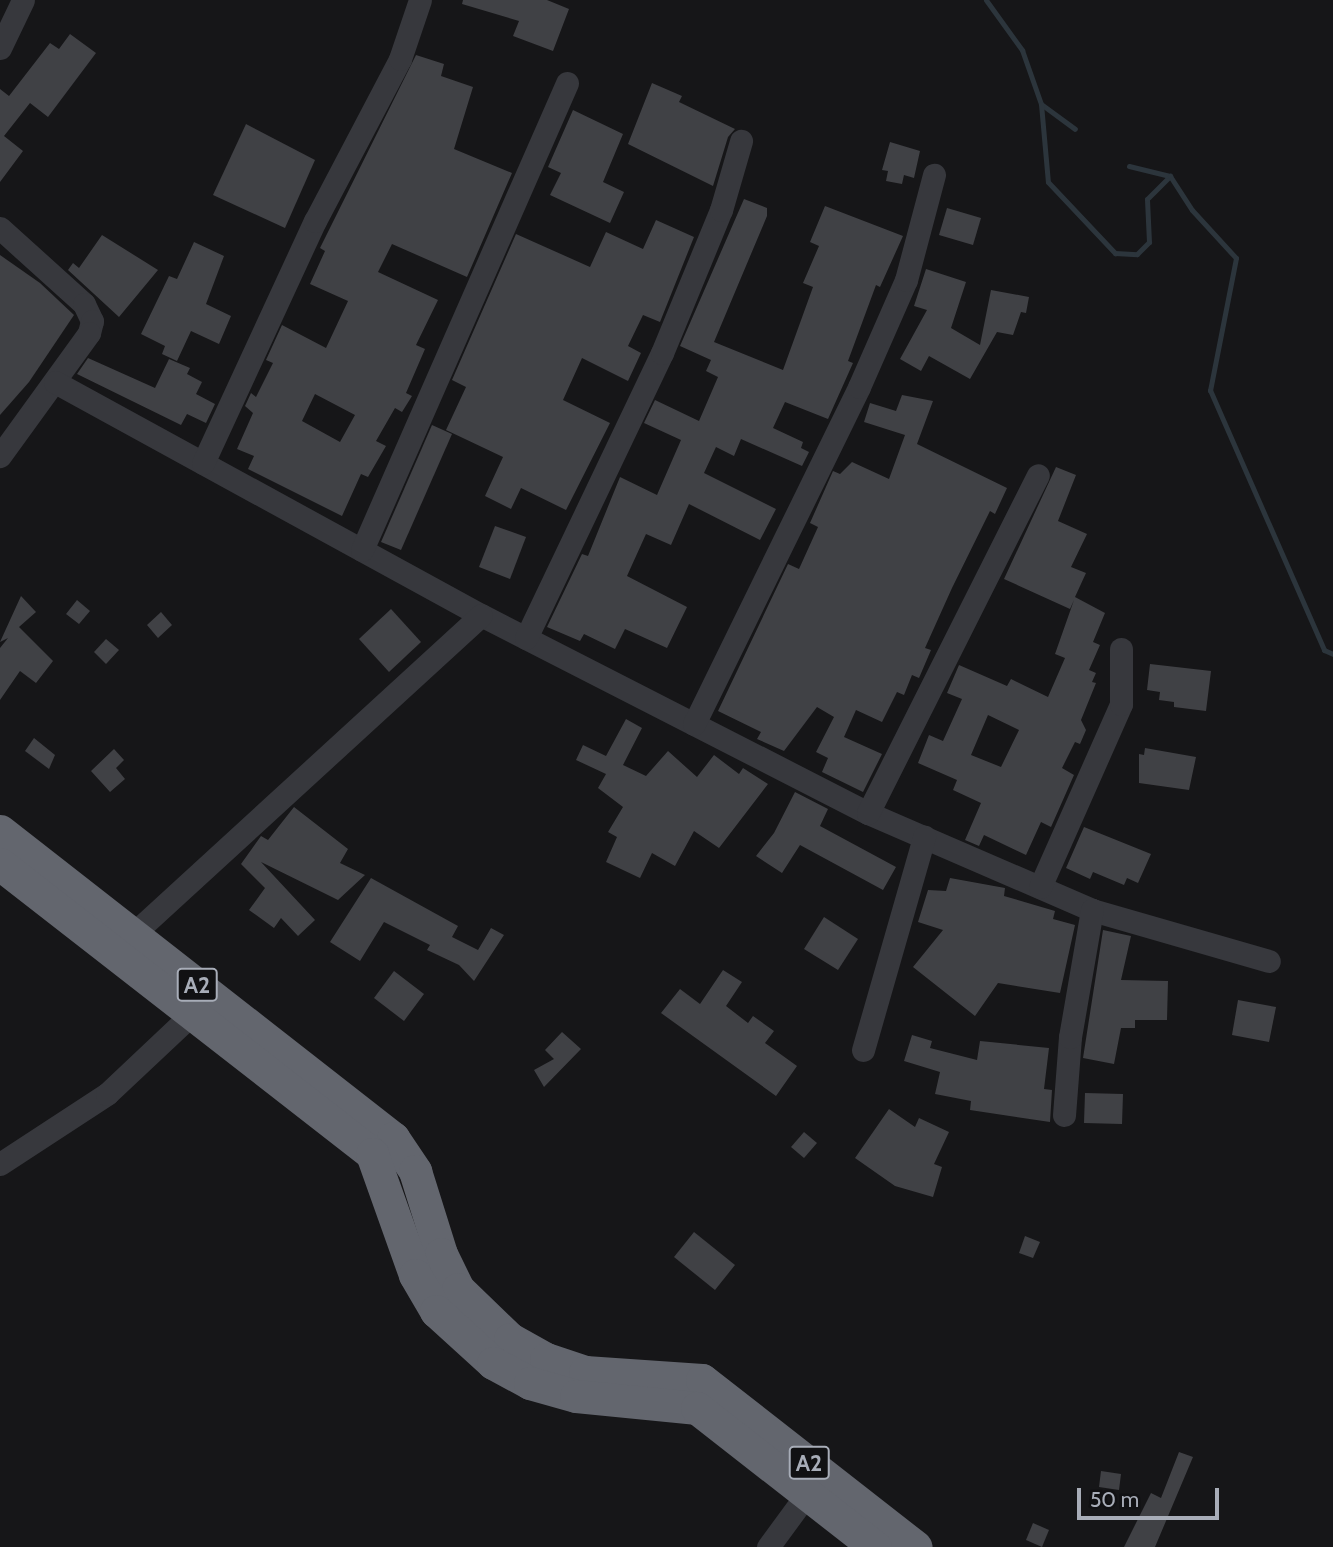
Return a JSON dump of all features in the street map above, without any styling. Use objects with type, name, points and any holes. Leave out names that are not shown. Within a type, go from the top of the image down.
[{"type":"highway","name":"A2","points":[[0,831],[393,1138],[415,1171],[440,1254],[458,1289],[510,1339],[546,1359],[585,1371],[702,1380],[916,1547]]},
{"type":"highway","name":"A2","points":[[0,864],[372,1154],[415,1276],[436,1311],[493,1363],[530,1383],[576,1396],[697,1408],[875,1547]]},
{"type":"street","points":[[0,48],[23,0]]},
{"type":"street","points":[[203,463],[315,221],[400,59],[421,0]]},
{"type":"street","points":[[362,550],[567,83]]},
{"type":"street","points":[[526,638],[662,353],[721,210],[741,141]]},
{"type":"street","points":[[694,724],[859,387],[906,280],[934,175]]},
{"type":"street","points":[[0,228],[84,304],[92,321],[89,333],[0,456]]},
{"type":"street","points":[[55,382],[481,615],[868,813],[1092,910],[1269,961]]},
{"type":"street","points":[[868,813],[1038,475]]},
{"type":"street","points":[[132,935],[481,615]]},
{"type":"street","points":[[1040,887],[1121,704],[1121,649]]},
{"type":"street","points":[[863,1050],[924,837]]},
{"type":"street","points":[[1064,1115],[1070,1037],[1092,910]]},
{"type":"street","points":[[0,1164],[107,1094],[192,1014]]},
{"type":"street","points":[[768,1547],[807,1494]]},
{"type":"building","points":[[463,0],[547,0],[569,9],[553,51],[513,36],[519,21],[462,4]]},
{"type":"building","points":[[70,34],[96,53],[48,117],[30,103],[4,136],[23,151],[0,182],[0,89],[9,96],[50,43],[59,49]]},
{"type":"building","points":[[416,55],[444,64],[441,76],[473,87],[454,149],[512,173],[467,277],[392,244],[378,272],[438,300],[416,345],[425,349],[406,393],[412,396],[402,412],[395,408],[376,441],[386,446],[368,477],[361,474],[342,516],[248,469],[254,456],[237,449],[253,413],[245,406],[251,393],[256,397],[273,363],[266,360],[282,325],[326,348],[348,301],[310,284],[325,251],[320,248]],"holes":[[[315,394],[355,415],[340,442],[302,421]]]},
{"type":"building","points":[[652,83],[682,96],[679,102],[735,129],[728,137],[713,186],[628,144]]},
{"type":"building","points":[[573,110],[623,134],[603,182],[624,192],[610,223],[550,195],[561,173],[548,167]]},
{"type":"building","points":[[246,124],[315,160],[285,228],[213,195]]},
{"type":"building","points":[[890,142],[920,151],[914,178],[904,175],[902,184],[886,181],[888,171],[882,170]]},
{"type":"building","points":[[744,199],[767,208],[767,216],[714,342],[783,370],[813,287],[803,283],[819,246],[810,242],[825,206],[903,236],[880,287],[876,285],[848,361],[853,363],[828,419],[785,402],[773,428],[803,442],[801,448],[809,452],[802,466],[741,439],[734,456],[716,447],[704,473],[776,509],[760,540],[689,504],[671,545],[646,534],[627,576],[687,607],[667,648],[625,629],[615,649],[584,634],[580,641],[547,627],[582,554],[588,556],[620,477],[657,495],[681,440],[644,423],[655,400],[699,421],[718,377],[706,371],[711,360],[680,346]]},
{"type":"building","points":[[947,208],[981,218],[973,245],[939,235]]},
{"type":"building","points":[[656,220],[694,237],[660,322],[643,315],[628,346],[641,353],[628,381],[582,358],[563,400],[610,423],[566,510],[521,488],[511,509],[485,496],[503,457],[446,430],[466,387],[452,380],[516,234],[590,267],[606,232],[643,249]]},
{"type":"building","points":[[102,235],[158,270],[119,317],[68,270],[73,263],[79,268]]},
{"type":"building","points":[[194,242],[224,256],[206,304],[231,316],[219,344],[191,331],[177,361],[162,354],[165,346],[141,334],[169,276],[177,279]]},
{"type":"building","points":[[0,255],[40,283],[74,315],[29,382],[0,415]]},
{"type":"building","points":[[926,269],[966,282],[951,328],[980,345],[991,290],[1029,297],[1026,313],[1021,312],[1013,335],[997,332],[970,379],[929,356],[921,371],[900,359],[927,310],[914,306]]},
{"type":"building","points":[[88,358],[155,388],[169,359],[190,368],[187,374],[202,382],[196,394],[215,404],[206,423],[187,414],[181,425],[77,374]]},
{"type":"building","points":[[902,395],[933,401],[917,444],[1007,488],[995,514],[990,511],[952,588],[925,648],[931,650],[919,678],[912,675],[904,695],[897,692],[882,722],[856,710],[844,737],[882,754],[863,792],[822,772],[828,758],[816,752],[834,717],[817,707],[784,751],[757,739],[761,732],[718,711],[788,564],[799,569],[818,527],[810,523],[833,471],[840,474],[852,462],[889,479],[905,435],[864,422],[870,403],[896,411]]},
{"type":"building","points":[[432,425],[452,434],[401,550],[381,542]]},
{"type":"building","points":[[1056,467],[1076,475],[1058,521],[1087,534],[1071,567],[1086,573],[1075,597],[1105,613],[1093,642],[1100,645],[1089,670],[1096,673],[1092,682],[1096,683],[1081,720],[1086,730],[1080,744],[1075,742],[1062,768],[1074,775],[1051,827],[1041,822],[1026,855],[984,835],[979,846],[965,840],[981,803],[953,790],[957,780],[918,763],[929,735],[943,741],[962,699],[947,693],[959,665],[1007,686],[1011,679],[1048,697],[1065,658],[1055,654],[1074,600],[1070,609],[1004,579]],"holes":[[[988,715],[1019,730],[1001,767],[971,755]]]},
{"type":"building","points":[[495,526],[526,537],[510,579],[479,567]]},
{"type":"building","points":[[21,596],[36,612],[19,627],[53,661],[36,683],[20,671],[0,700],[0,648],[8,638],[0,642]]},
{"type":"building","points":[[77,600],[90,611],[79,624],[66,614]]},
{"type":"building","points":[[391,609],[421,642],[389,672],[359,639]]},
{"type":"building","points":[[161,612],[172,625],[158,638],[147,625]]},
{"type":"building","points":[[106,639],[119,650],[106,664],[94,652]]},
{"type":"building","points":[[1150,664],[1211,671],[1206,711],[1174,707],[1174,702],[1159,700],[1160,692],[1147,690]]},
{"type":"building","points":[[626,719],[642,728],[623,765],[646,776],[668,751],[697,777],[714,755],[739,774],[743,768],[768,784],[719,848],[694,831],[675,866],[652,853],[640,878],[606,862],[617,837],[608,832],[623,807],[598,788],[606,774],[576,760],[583,745],[606,756]]},
{"type":"building","points":[[34,738],[55,755],[49,769],[25,751]]},
{"type":"building","points":[[1145,748],[1196,757],[1189,790],[1139,783],[1139,754],[1144,755]]},
{"type":"building","points":[[114,749],[124,760],[116,768],[125,779],[110,792],[91,771]]},
{"type":"building","points":[[795,792],[828,809],[820,826],[896,867],[883,890],[800,845],[782,873],[756,856],[774,833]]},
{"type":"building","points":[[294,807],[348,849],[340,863],[365,875],[338,900],[261,862],[315,920],[298,936],[281,918],[274,928],[249,910],[265,888],[241,864],[261,836],[268,840]]},
{"type":"building","points":[[1084,827],[1151,854],[1138,883],[1127,878],[1124,885],[1093,872],[1090,879],[1066,868]]},
{"type":"building","points":[[371,878],[458,926],[452,937],[478,950],[491,928],[504,935],[474,981],[459,965],[427,950],[430,945],[384,922],[360,961],[330,942]]},
{"type":"building","points":[[950,878],[1005,888],[1004,896],[1055,911],[1053,919],[1075,925],[1060,993],[998,983],[975,1016],[913,967],[943,930],[918,922],[928,890],[946,891]]},
{"type":"building","points":[[824,917],[858,939],[838,970],[804,949]]},
{"type":"building","points":[[1103,930],[1131,936],[1121,980],[1168,981],[1167,1020],[1135,1020],[1135,1028],[1121,1028],[1114,1064],[1083,1058]]},
{"type":"building","points":[[723,970],[742,982],[726,1006],[748,1023],[753,1016],[774,1031],[765,1043],[797,1066],[776,1096],[661,1013],[680,989],[700,1004]]},
{"type":"building","points":[[394,971],[424,994],[404,1021],[374,998]]},
{"type":"building","points":[[1238,1000],[1276,1007],[1269,1042],[1232,1035]]},
{"type":"building","points":[[562,1032],[581,1049],[544,1087],[534,1070],[554,1059],[545,1050]]},
{"type":"building","points":[[912,1035],[932,1041],[930,1048],[977,1060],[980,1041],[1049,1048],[1044,1089],[1052,1090],[1050,1122],[970,1110],[971,1101],[935,1094],[940,1072],[904,1061]]},
{"type":"building","points":[[1085,1093],[1123,1094],[1122,1124],[1084,1123]]},
{"type":"building","points":[[889,1109],[915,1127],[919,1118],[949,1132],[934,1164],[942,1167],[933,1197],[895,1186],[855,1158]]},
{"type":"building","points":[[804,1132],[817,1143],[804,1158],[791,1147]]},
{"type":"building","points":[[694,1232],[735,1265],[715,1290],[674,1257]]},
{"type":"building","points":[[1025,1236],[1040,1242],[1033,1258],[1019,1253]]},
{"type":"building","points":[[1179,1452],[1193,1457],[1155,1547],[1124,1547],[1151,1493],[1161,1498]]},
{"type":"building","points":[[1101,1471],[1121,1474],[1119,1490],[1099,1487]]},
{"type":"building","points":[[1033,1523],[1049,1530],[1042,1547],[1026,1540]]},
{"type":"waterway","points":[[986,0],[1022,50],[1041,104],[1075,129]]},
{"type":"waterway","points":[[1041,104],[1048,182],[1115,253],[1137,254],[1149,242],[1147,199],[1170,176]]},
{"type":"waterway","points":[[1129,166],[1170,176],[1192,210],[1236,258],[1210,390],[1324,650],[1333,654]]}]
